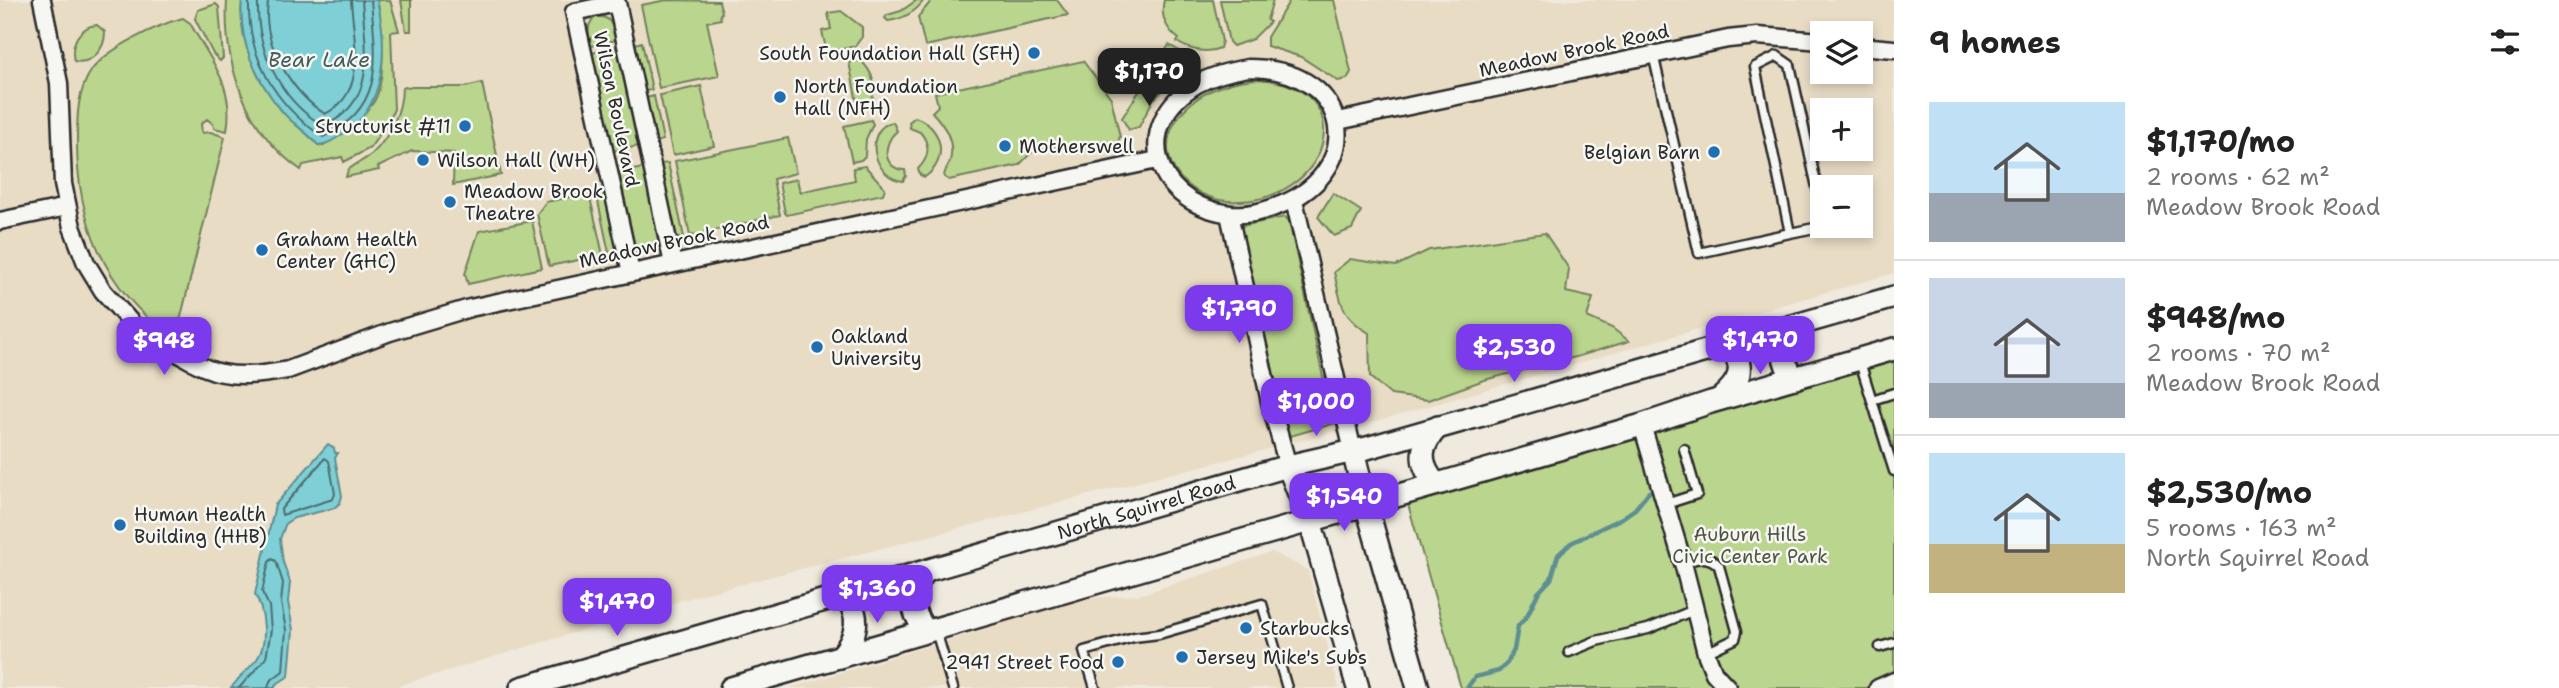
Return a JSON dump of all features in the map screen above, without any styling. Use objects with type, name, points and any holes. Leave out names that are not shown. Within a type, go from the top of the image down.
[{"type":"main road","name":"North Squirrel Road","points":[[521,688],[1288,466],[1353,452],[1894,297]]},
{"type":"main road","points":[[1795,377],[1786,365],[1784,348],[1792,331],[1800,324]]},
{"type":"main road","points":[[1720,400],[1731,389],[1740,373],[1738,358],[1729,345]]},
{"type":"main road","points":[[731,688],[1642,425],[1894,349]]},
{"type":"main road","points":[[1436,484],[1425,470],[1422,452],[1424,443],[1438,428]]},
{"type":"main road","points":[[1353,452],[1418,688]]},
{"type":"main road","points":[[1288,466],[1310,521],[1358,688]]},
{"type":"main road","points":[[925,572],[918,580],[912,600],[916,618],[931,630]]},
{"type":"main road","points":[[840,657],[851,641],[856,622],[853,608],[843,596]]},
{"type":"street","name":"Meadow Brook Road","points":[[42,0],[59,83],[61,163],[67,207],[78,245],[93,275],[119,312],[147,339],[159,342],[206,368],[244,375],[288,370],[447,314],[1157,160]]},
{"type":"street","name":"Wilson Boulevard","points":[[631,273],[574,12],[605,5],[617,3],[673,264]]},
{"type":"street","name":"Meadow Brook Road","points":[[1338,121],[1743,37],[1810,40]]},
{"type":"street","points":[[1873,47],[1894,49]]},
{"type":"street","points":[[1267,68],[1303,80],[1318,90],[1330,103],[1338,121],[1332,157],[1325,172],[1294,200],[1264,211],[1229,214],[1199,206],[1176,191],[1164,177],[1157,160],[1156,145],[1160,127],[1169,111],[1196,85],[1230,71],[1267,68]]},
{"type":"street","points":[[1294,200],[1353,452]]},
{"type":"street","points":[[0,222],[67,207]]},
{"type":"street","points":[[1229,214],[1271,406],[1288,466]]},
{"type":"street","points":[[1642,425],[1683,563],[1706,653],[1719,684]]},
{"type":"street","points":[[1878,688],[1894,681]]},
{"type":"lane","points":[[1777,56],[1778,37]]},
{"type":"lane","points":[[1653,54],[1699,253],[1810,229]]},
{"type":"lane","points":[[1777,56],[1790,65],[1814,175]]},
{"type":"lane","points":[[1777,56],[1755,67],[1790,233]]},
{"type":"lane","points":[[1859,359],[1894,471]]},
{"type":"lane","points":[[1872,400],[1894,393]]},
{"type":"lane","points":[[1666,504],[1697,494],[1684,449]]},
{"type":"lane","points":[[1683,563],[1704,557],[1719,566],[1737,631],[1735,639],[1706,653]]},
{"type":"lane","points":[[1095,688],[1084,651],[1134,637],[1159,634],[1262,604],[1287,688]]},
{"type":"lane","points":[[1569,653],[1596,641],[1648,629],[1694,610]]},
{"type":"lane","points":[[931,630],[953,688]]},
{"type":"lane","points":[[1880,647],[1894,643]]},
{"type":"shaded area","name":"Oakland University","points":[[0,0],[1894,0],[1894,273],[1373,422],[696,596],[391,688],[0,688]]},
{"type":"shaded area","points":[[1272,552],[1308,570],[1339,688],[790,688],[1087,598],[1139,595]]},
{"type":"green space","points":[[227,0],[242,0],[246,45],[264,86],[286,116],[322,146],[373,103],[382,68],[381,23],[377,0],[390,0],[399,31],[391,32],[394,109],[370,148],[344,162],[342,157],[303,165],[301,170],[282,154],[252,116],[242,95],[229,48]]},
{"type":"green space","points":[[401,0],[411,0],[411,31],[406,31]]},
{"type":"green space","points":[[667,0],[719,1],[721,19],[707,22],[719,76],[659,88],[641,5]]},
{"type":"green space","points":[[917,0],[924,0],[908,15],[888,21],[885,18],[901,11]]},
{"type":"green space","points":[[932,0],[1057,0],[1068,15],[925,46],[918,17]]},
{"type":"green space","points":[[1164,0],[1213,0],[1222,41],[1220,48],[1198,50],[1177,42],[1179,39],[1167,26],[1164,17]]},
{"type":"green space","points":[[1220,0],[1273,0],[1267,20],[1270,22],[1253,39],[1233,46],[1229,42]]},
{"type":"green space","points":[[1290,0],[1334,0],[1351,72],[1347,79],[1338,81],[1301,57],[1267,46],[1267,37]]},
{"type":"green space","points":[[216,4],[219,7],[223,58],[220,61],[213,54],[195,19],[198,10]]},
{"type":"green space","points":[[841,11],[862,27],[862,37],[855,46],[827,53],[822,31],[831,29],[828,13]]},
{"type":"green space","points":[[596,17],[609,20],[616,40],[591,46],[589,26]]},
{"type":"green space","points":[[183,18],[190,23],[219,74],[228,100],[229,115],[227,131],[214,128],[207,119],[201,124],[202,133],[211,132],[225,137],[177,333],[172,332],[171,336],[147,318],[127,297],[98,249],[82,196],[77,120],[83,87],[98,63],[133,39]]},
{"type":"green space","points":[[97,25],[105,32],[100,50],[86,61],[74,61],[73,48],[77,37],[85,29]]},
{"type":"green space","points":[[642,42],[652,90],[645,91],[635,44]]},
{"type":"green space","points":[[1169,45],[1187,55],[1188,65],[1153,100],[1139,127],[1129,130],[1122,118]]},
{"type":"green space","points":[[617,47],[639,146],[613,151],[592,53]]},
{"type":"green space","points":[[860,60],[871,75],[874,92],[871,105],[858,108],[849,62]]},
{"type":"green space","points":[[1083,61],[1111,98],[1120,137],[1117,144],[1077,153],[1065,147],[1045,147],[1031,153],[1019,165],[949,180],[944,177],[950,161],[951,147],[945,128],[932,112],[938,106],[935,93]]},
{"type":"green space","points":[[1254,79],[1290,86],[1313,101],[1323,121],[1322,144],[1311,167],[1291,185],[1263,198],[1228,201],[1201,193],[1189,186],[1172,165],[1168,152],[1174,124],[1189,105],[1208,92],[1231,83]]},
{"type":"green space","points":[[482,83],[501,175],[453,185],[454,153],[412,151],[378,167],[379,170],[346,177],[348,170],[372,154],[389,132],[400,105],[402,87],[465,87]]},
{"type":"green space","points":[[701,86],[714,146],[673,155],[660,95]]},
{"type":"green space","points":[[654,96],[663,140],[656,142],[646,98]]},
{"type":"green space","points":[[915,117],[931,128],[940,144],[938,162],[925,177],[920,175],[918,169],[926,157],[927,147],[920,132],[910,128],[909,122]]},
{"type":"green space","points":[[871,120],[873,124],[866,139],[865,156],[852,162],[844,126]]},
{"type":"green space","points":[[893,122],[897,131],[889,142],[887,155],[892,165],[905,170],[903,181],[892,178],[884,171],[875,153],[878,133]]},
{"type":"green space","points":[[788,138],[796,173],[773,179],[780,215],[690,236],[675,161]]},
{"type":"green space","points":[[668,163],[684,237],[677,239],[660,164]]},
{"type":"green space","points":[[865,166],[885,188],[883,194],[787,215],[785,213],[779,183],[797,179],[800,192],[855,180],[853,168]]},
{"type":"green space","points":[[643,168],[660,243],[635,248],[619,173]]},
{"type":"green space","points":[[604,190],[617,251],[609,253],[596,192]]},
{"type":"green space","points":[[589,193],[603,255],[549,266],[537,214],[546,202]]},
{"type":"green space","points":[[1333,193],[1361,211],[1352,229],[1334,236],[1318,217]]},
{"type":"green space","points":[[1285,217],[1289,221],[1325,386],[1336,423],[1290,436],[1280,403],[1241,229],[1242,226]]},
{"type":"green space","points":[[532,221],[542,268],[468,284],[465,274],[479,231]]},
{"type":"green space","points":[[1545,233],[1569,269],[1566,292],[1593,298],[1587,317],[1612,328],[1629,341],[1484,380],[1428,400],[1391,395],[1370,377],[1369,333],[1347,314],[1334,272],[1350,259],[1396,266],[1429,250]]},
{"type":"green space","name":"Auburn Hills Civic Center Park","points":[[1894,354],[1894,688],[1461,688],[1407,501]]},
{"type":"water","name":"Bear Lake","points":[[242,0],[377,0],[383,37],[381,74],[376,92],[358,122],[334,140],[318,145],[286,116],[264,86],[251,59],[243,30]]},
{"type":"water","points":[[328,444],[338,453],[335,458],[342,496],[340,503],[334,508],[294,518],[286,523],[280,539],[283,562],[290,582],[288,602],[293,630],[289,676],[275,685],[275,688],[231,688],[257,659],[263,644],[263,617],[255,594],[275,505]]},
{"type":"waterway","points":[[1467,688],[1475,677],[1499,671],[1507,663],[1514,650],[1518,626],[1527,616],[1538,593],[1551,579],[1558,555],[1571,543],[1622,518],[1635,509],[1649,492]]},
{"type":"place","name":"South Foundation Hall (SFH)","points":[[1034,53]]},
{"type":"place","name":"North Foundation Hall (NFH)","points":[[780,97]]},
{"type":"place","name":"Structurist #11","points":[[465,126]]},
{"type":"place","name":"Motherswell","points":[[1005,146]]},
{"type":"place","name":"Belgian Barn","points":[[1714,152]]},
{"type":"place","name":"Wilson Hall (WH)","points":[[423,160]]},
{"type":"place","name":"Meadow Brook Theatre","points":[[450,202]]},
{"type":"place","name":"Graham Health Center (GHC)","points":[[262,250]]},
{"type":"place","name":"Oakland University","points":[[817,347]]},
{"type":"place","name":"Human Health Building (HHB)","points":[[120,525]]},
{"type":"place","name":"Starbucks","points":[[1246,628]]},
{"type":"place","name":"Jersey Mike's Subs","points":[[1182,657]]},
{"type":"place","name":"2941 Street Food","points":[[1118,662]]}]
